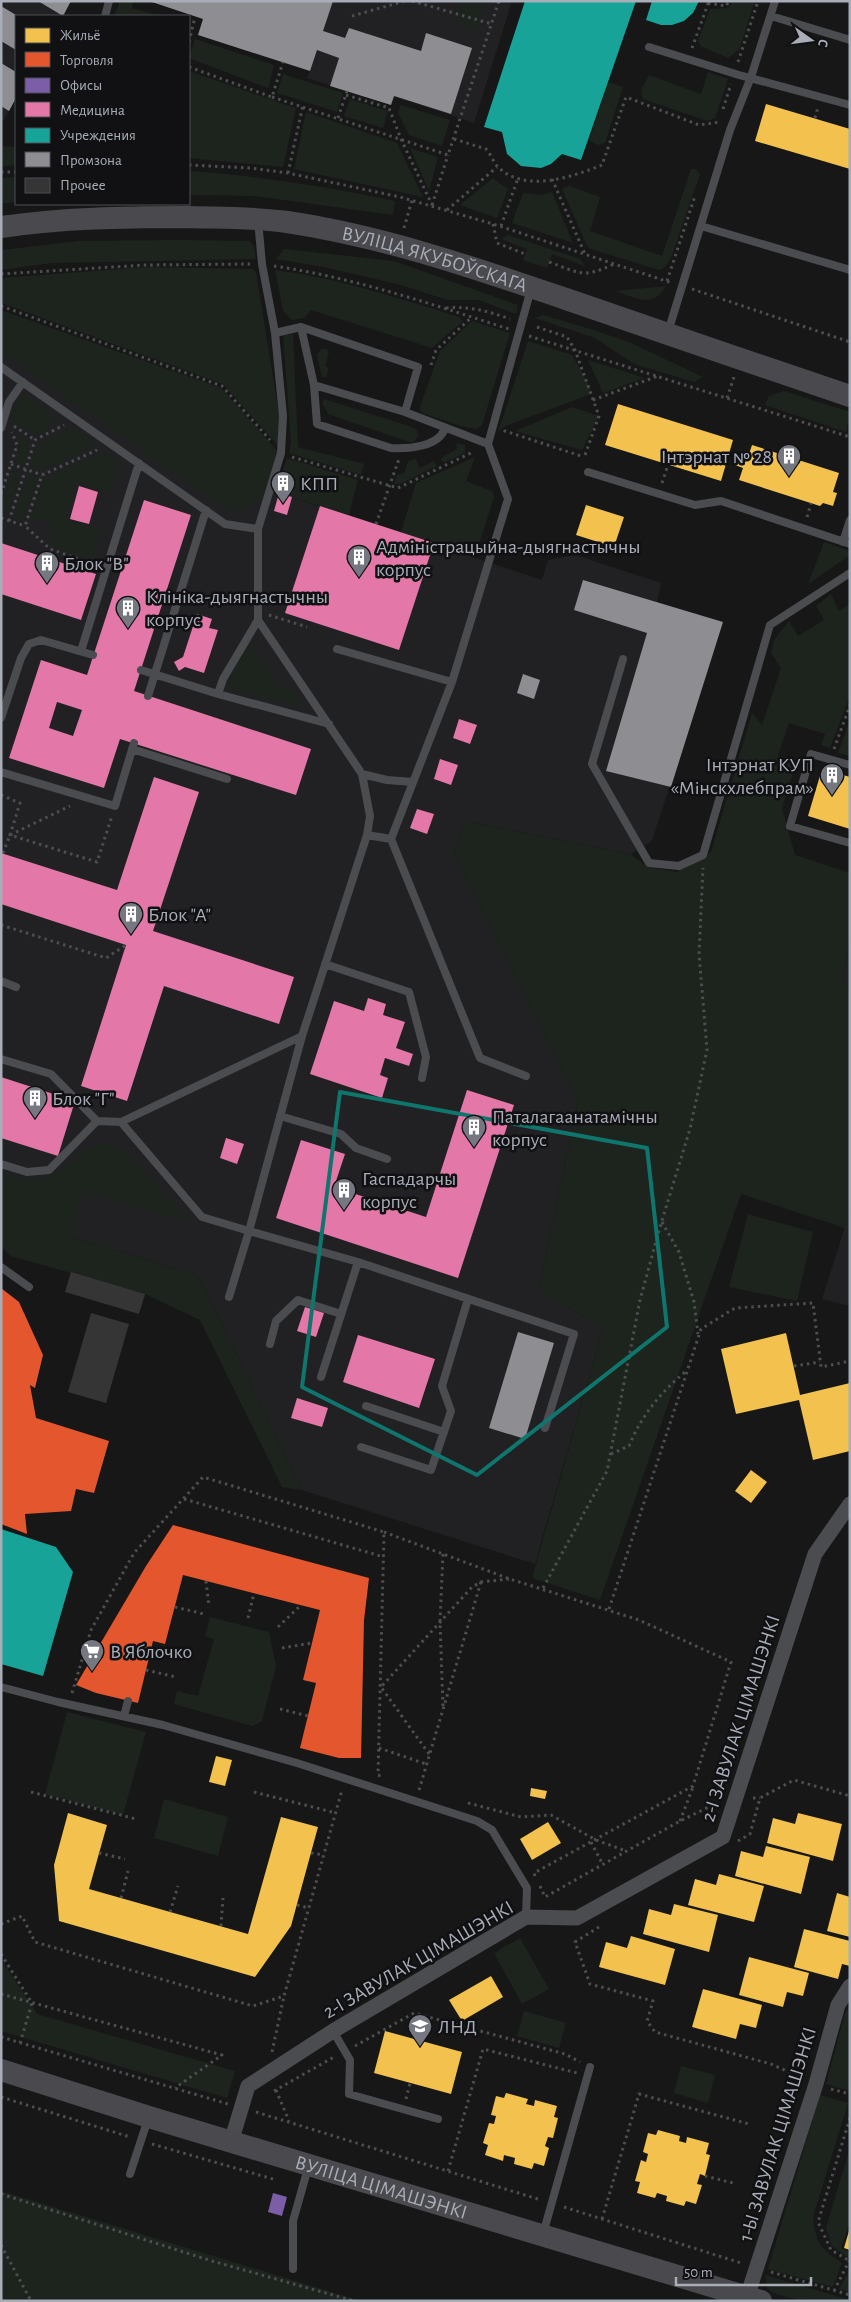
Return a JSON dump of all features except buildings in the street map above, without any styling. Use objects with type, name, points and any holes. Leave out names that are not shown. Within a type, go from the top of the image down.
[{"type":"main road","name":"ВУЛІЦА ЯКУБОЎСКАГА","points":[[1,227],[84,215],[258,218],[309,225],[399,246],[531,287],[850,396]]},
{"type":"main road","name":"ВУЛІЦА ЦІМАШЭНКІ","points":[[1,2070],[149,2117],[754,2299]]},
{"type":"street","name":"2-І ЗАВУЛАК ЦІМАШЭНКІ","points":[[232,2142],[248,2086],[333,2031],[526,1917],[577,1918],[722,1837],[815,1554],[850,1504]]},
{"type":"street","name":"1-Ы ЗАВУЛАК ЦІМАШЭНКІ","points":[[754,2299],[757,2268],[816,2084],[838,2005],[850,1986]]},
{"type":"lane","points":[[104,15],[109,1]]},
{"type":"lane","points":[[667,334],[702,226],[730,130],[751,77],[775,1]]},
{"type":"lane","points":[[771,16],[849,38]]},
{"type":"lane","points":[[648,47],[850,106]]},
{"type":"lane","points":[[218,694],[223,679],[258,620],[258,529],[282,453],[283,416],[274,333],[262,264],[258,218]]},
{"type":"lane","points":[[702,226],[850,270]]},
{"type":"lane","points":[[526,1076],[480,1058],[391,839],[452,682],[508,499],[488,444],[520,333],[531,287]]},
{"type":"lane","points":[[274,333],[301,327],[418,366],[405,412]]},
{"type":"lane","points":[[301,327],[314,385],[317,424],[391,448],[402,449],[423,445],[437,439],[444,433],[445,428]]},
{"type":"lane","points":[[1,367],[225,524],[258,529]]},
{"type":"lane","points":[[1,428],[10,402],[23,382]]},
{"type":"lane","points":[[314,385],[405,412],[488,444]]},
{"type":"lane","points":[[81,651],[139,463]]},
{"type":"lane","points":[[588,472],[695,505],[721,501],[847,543],[850,520]]},
{"type":"lane","points":[[148,696],[206,510]]},
{"type":"lane","points":[[623,659],[592,764],[649,863],[679,866],[703,855],[770,625],[850,573]]},
{"type":"lane","points":[[229,1297],[302,1036],[367,836],[370,816],[362,774],[258,620]]},
{"type":"lane","points":[[1,718],[21,658],[29,644],[41,640],[93,655]]},
{"type":"lane","points":[[337,648],[452,682]]},
{"type":"lane","points":[[140,670],[218,694],[329,724]]},
{"type":"lane","points":[[1,772],[115,806],[133,746],[227,779]]},
{"type":"lane","points":[[850,766],[811,754],[790,826],[850,843]]},
{"type":"lane","points":[[362,774],[387,780],[413,782]]},
{"type":"lane","points":[[367,836],[391,839]]},
{"type":"lane","points":[[325,964],[409,992],[426,1057],[422,1078]]},
{"type":"lane","points":[[1,982],[16,987]]},
{"type":"lane","points":[[1,1059],[51,1074],[97,1121],[121,1122],[302,1036]]},
{"type":"lane","points":[[280,1116],[341,1134],[356,1148],[387,1159]]},
{"type":"lane","points":[[1,1164],[27,1172],[48,1170],[97,1121]]},
{"type":"lane","points":[[121,1122],[202,1217],[358,1262],[574,1334],[545,1428]]},
{"type":"lane","points":[[320,1377],[358,1262]]},
{"type":"lane","points":[[1,1267],[29,1287]]},
{"type":"lane","points":[[362,1447],[431,1470],[451,1411],[442,1386],[468,1299]]},
{"type":"lane","points":[[270,1344],[276,1321],[298,1300],[341,1314]]},
{"type":"lane","points":[[366,1406],[444,1432]]},
{"type":"lane","points":[[1,1687],[58,1702],[124,1716],[297,1764],[478,1821],[492,1830],[527,1888],[526,1917]]},
{"type":"lane","points":[[124,1716],[128,1701]]},
{"type":"lane","points":[[333,2031],[350,2060],[349,2094],[438,2119]]},
{"type":"lane","points":[[543,2234],[590,2067]]},
{"type":"lane","points":[[130,2174],[149,2117]]},
{"type":"lane","points":[[293,2269],[293,2221],[309,2164]]},
{"type":"path","points":[[352,16],[405,1]]},
{"type":"path","points":[[412,1],[492,24]]},
{"type":"path","points":[[432,206],[500,1]]},
{"type":"path","points":[[688,59],[708,2],[726,6],[729,1]]},
{"type":"path","points":[[190,38],[195,16]]},
{"type":"path","points":[[272,97],[283,62]]},
{"type":"path","points":[[190,67],[272,97],[303,105],[448,155]]},
{"type":"path","points":[[338,118],[346,93],[389,108],[401,140],[432,206]]},
{"type":"path","points":[[454,139],[486,149],[498,168],[529,182],[577,175],[602,165],[626,97],[699,125],[719,122],[730,130]]},
{"type":"path","points":[[288,173],[303,105]]},
{"type":"path","points":[[190,165],[250,168],[288,173],[412,200],[501,226],[850,342]]},
{"type":"path","points":[[446,210],[498,168]]},
{"type":"path","points":[[1,172],[15,172]]},
{"type":"path","points":[[501,226],[518,178]]},
{"type":"path","points":[[552,179],[585,255]]},
{"type":"path","points":[[399,246],[412,200]]},
{"type":"path","points":[[493,224],[497,243],[525,254]]},
{"type":"path","points":[[549,262],[583,274],[597,272],[614,264]]},
{"type":"path","points":[[1,274],[145,265],[262,264],[315,272],[378,288],[443,308],[850,437]]},
{"type":"path","points":[[1,306],[222,386],[282,453]]},
{"type":"path","points":[[443,308],[483,309],[510,318]]},
{"type":"path","points":[[537,327],[567,337],[575,350],[599,416],[584,457],[588,472]]},
{"type":"path","points":[[593,400],[658,376]]},
{"type":"path","points":[[9,521],[35,440],[76,419]]},
{"type":"path","points":[[1,494],[16,445],[9,423],[35,440]]},
{"type":"path","points":[[293,457],[398,488],[488,444],[506,431],[584,457]]},
{"type":"path","points":[[25,526],[42,476],[111,443]]},
{"type":"path","points":[[11,464],[42,476]]},
{"type":"path","points":[[659,494],[668,464]]},
{"type":"path","points":[[376,524],[390,486]]},
{"type":"path","points":[[1,518],[25,526],[50,549],[107,568]]},
{"type":"path","points":[[274,616],[307,627]]},
{"type":"path","points":[[830,760],[850,705]]},
{"type":"path","points":[[1,795],[20,803],[3,853]]},
{"type":"path","points":[[10,835],[86,798]]},
{"type":"path","points":[[10,835],[97,862],[115,806]]},
{"type":"path","points":[[543,1588],[607,1471],[640,1300],[661,1222],[690,1129],[707,1050],[699,954],[703,855]]},
{"type":"path","points":[[1,925],[106,958],[126,945]]},
{"type":"path","points":[[661,1222],[679,1252],[694,1302],[698,1335]]},
{"type":"path","points":[[609,1609],[701,1329],[735,1308],[813,1303],[821,1367],[850,1361]]},
{"type":"path","points":[[794,1366],[820,1362]]},
{"type":"path","points":[[610,1454],[629,1446],[636,1429],[665,1389],[686,1371]]},
{"type":"path","points":[[71,1693],[91,1630],[134,1554],[203,1477],[384,1532],[510,1579],[609,1609],[639,1620],[731,1662],[693,1786],[680,1821]]},
{"type":"path","points":[[184,1499],[384,1557]]},
{"type":"path","points":[[384,1532],[378,1774],[386,1778]]},
{"type":"path","points":[[443,1554],[440,1622],[443,1710]]},
{"type":"path","points":[[381,1687],[472,1587],[481,1582],[510,1579]]},
{"type":"path","points":[[206,1581],[209,1607]]},
{"type":"path","points":[[419,1790],[481,1582]]},
{"type":"path","points":[[248,1618],[254,1593]]},
{"type":"path","points":[[278,1627],[301,1605]]},
{"type":"path","points":[[175,1607],[204,1614]]},
{"type":"path","points":[[282,1648],[312,1643]]},
{"type":"path","points":[[146,1670],[176,1678]]},
{"type":"path","points":[[381,1687],[429,1754]]},
{"type":"path","points":[[280,1709],[308,1716]]},
{"type":"path","points":[[378,1748],[426,1764]]},
{"type":"path","points":[[289,2122],[276,2089],[267,2073],[284,2005],[284,1996],[345,1780]]},
{"type":"path","points":[[693,1786],[534,1873],[545,1897],[710,1805],[735,1798],[760,1798],[794,1780],[850,1796]]},
{"type":"path","points":[[410,1787],[428,1793]]},
{"type":"path","points":[[31,1792],[136,1819]]},
{"type":"path","points":[[254,1792],[336,1813]]},
{"type":"path","points":[[733,1844],[750,1834],[760,1798]]},
{"type":"path","points":[[465,1802],[521,1816],[551,1815],[596,1840],[626,1851]]},
{"type":"path","points":[[591,1842],[603,1864]]},
{"type":"path","points":[[311,1852],[324,1855]]},
{"type":"path","points":[[99,1853],[125,1859]]},
{"type":"path","points":[[121,1898],[128,1871]]},
{"type":"path","points":[[170,1912],[178,1886]]},
{"type":"path","points":[[221,1926],[223,1898]]},
{"type":"path","points":[[297,1906],[309,1908]]},
{"type":"path","points":[[1,1924],[22,1916],[35,1942],[253,2006],[284,1996]]},
{"type":"path","points":[[600,1926],[575,1942],[590,1984],[653,2001],[647,2021],[655,2032],[771,2064],[816,2084]]},
{"type":"path","points":[[1,1954],[32,2003],[20,2043]]},
{"type":"path","points":[[1,1994],[222,2055],[175,2088]]},
{"type":"path","points":[[243,2108],[414,2013],[565,2054]]},
{"type":"path","points":[[1,2038],[243,2108],[757,2268],[850,2295]]},
{"type":"path","points":[[448,2171],[484,2049],[587,2076]]},
{"type":"path","points":[[602,2219],[640,2094],[749,2124]]},
{"type":"path","points":[[834,2291],[849,2261],[831,2250],[818,2222],[850,2118]]},
{"type":"path","points":[[704,2176],[733,2183]]},
{"type":"path","points":[[1,2194],[212,2261],[354,2301]]},
{"type":"path","points":[[1,2245],[32,2301]]},
{"type":"highlighted area","points":[[340,1092],[647,1148],[667,1327],[477,1475],[302,1387]]},
{"type":"shaded area","points":[[1,1],[71,1],[64,15],[15,15],[15,100],[1,125]]},
{"type":"shaded area","points":[[120,1],[133,1],[132,8],[156,15],[114,15]]},
{"type":"shaded area","points":[[148,1],[512,1],[474,123],[395,96],[391,105],[307,78],[310,71],[198,35],[203,19]]},
{"type":"shaded area","points":[[462,1],[486,1],[475,31],[455,24]]},
{"type":"shaded area","points":[[733,1],[755,1],[739,50],[728,58],[701,46],[698,41],[710,9],[728,8]]},
{"type":"shaded area","points":[[195,39],[274,65],[268,88],[190,58]]},
{"type":"shaded area","points":[[190,71],[296,108],[283,167],[190,158]]},
{"type":"shaded area","points":[[708,72],[728,79],[715,118],[707,121],[643,99],[641,90],[649,75],[701,94]]},
{"type":"shaded area","points":[[283,74],[343,93],[337,112],[277,93]]},
{"type":"shaded area","points":[[608,82],[623,87],[605,143],[598,145],[589,140]]},
{"type":"shaded area","points":[[350,99],[388,111],[383,128],[344,116]]},
{"type":"shaded area","points":[[401,105],[450,120],[442,146],[409,135],[398,113]]},
{"type":"shaded area","points":[[306,112],[397,143],[423,197],[294,169]]},
{"type":"shaded area","points":[[1,146],[15,147],[15,165],[1,167]]},
{"type":"shaded area","points":[[410,148],[438,157],[429,191]]},
{"type":"shaded area","points":[[691,169],[695,169],[700,174],[671,258],[665,267],[659,270],[588,248],[562,189],[569,186],[600,197],[590,231],[662,256]]},
{"type":"shaded area","points":[[190,171],[293,182],[395,201],[393,215],[255,196],[190,195]]},
{"type":"shaded area","points":[[15,177],[15,202],[1,204],[1,178]]},
{"type":"shaded area","points":[[493,178],[508,189],[497,218],[460,205]]},
{"type":"shaded area","points":[[552,192],[573,243],[512,223],[523,193],[542,195]]},
{"type":"shaded area","points":[[508,235],[580,259],[585,266],[552,254],[547,268],[523,260],[527,249],[501,239]]},
{"type":"shaded area","points":[[79,241],[249,241],[254,246],[256,259],[51,263],[1,270],[1,250]]},
{"type":"shaded area","points":[[284,249],[394,261],[518,305],[516,314],[479,300],[447,300],[401,285],[324,267],[276,259]]},
{"type":"shaded area","points":[[147,267],[253,269],[256,272],[279,414],[280,448],[223,384],[1,303],[1,278]]},
{"type":"shaded area","points":[[275,270],[322,278],[368,289],[459,317],[463,321],[432,348],[311,310],[304,318],[292,320],[283,311]]},
{"type":"shaded area","points":[[666,286],[661,293],[650,300],[637,299],[616,291]]},
{"type":"shaded area","points":[[1,310],[221,388],[279,453],[264,498],[231,513],[1,352]]},
{"type":"shaded area","points":[[543,315],[631,343],[703,377],[694,382],[634,364],[595,338],[535,318]]},
{"type":"shaded area","points":[[1,316],[270,490],[542,580],[548,560],[575,555],[661,583],[657,603],[723,622],[652,841],[631,854],[464,821],[454,854],[578,1102],[539,1289],[603,1328],[535,1564],[302,1490],[198,1275],[1,1216]]},
{"type":"shaded area","points":[[472,321],[510,333],[482,425],[476,429],[422,413],[419,409],[440,351]]},
{"type":"shaded area","points":[[293,334],[298,447],[364,464],[361,475],[289,453],[291,442],[283,335]]},
{"type":"shaded area","points":[[528,341],[572,355],[590,387],[591,394],[505,426],[498,432]]},
{"type":"shaded area","points":[[321,349],[326,349],[329,352],[325,366],[329,368],[326,377],[322,377],[317,355]]},
{"type":"shaded area","points":[[588,360],[645,378],[603,393]]},
{"type":"shaded area","points":[[784,391],[850,412],[846,432],[765,405],[769,396]]},
{"type":"shaded area","points":[[23,393],[58,420],[36,436],[10,419]]},
{"type":"shaded area","points":[[324,399],[409,426],[417,430],[418,436],[414,442],[409,442],[328,414],[322,403]]},
{"type":"shaded area","points":[[572,407],[599,416],[582,450],[515,431]]},
{"type":"shaded area","points":[[72,426],[96,444],[43,471],[30,467],[40,443]]},
{"type":"shaded area","points":[[16,433],[31,443],[24,465],[15,462],[20,445]]},
{"type":"shaded area","points":[[458,443],[465,445],[465,453],[443,463],[441,458],[457,449],[456,445]]},
{"type":"shaded area","points":[[105,451],[121,461],[111,493],[76,482],[65,520],[101,530],[92,560],[56,548],[51,541],[55,532],[50,525],[45,521],[31,518],[45,478]]},
{"type":"shaded area","points":[[475,457],[466,481],[492,491],[494,497],[475,557],[401,532],[416,483]]},
{"type":"shaded area","points":[[287,458],[358,480],[349,515],[276,492]]},
{"type":"shaded area","points":[[415,458],[420,468],[434,461],[437,466],[400,484],[394,483],[397,475],[404,473],[408,462]]},
{"type":"shaded area","points":[[13,469],[22,471],[7,515],[1,513],[1,504]]},
{"type":"shaded area","points":[[28,473],[38,477],[24,521],[13,517]]},
{"type":"shaded area","points":[[824,542],[850,551],[850,555],[808,584]]},
{"type":"shaded area","points":[[831,594],[839,611],[850,604],[850,696],[830,748],[821,745],[825,734],[789,723],[778,755],[797,760],[782,808],[795,855],[850,873],[850,935],[843,980],[850,992],[850,1211],[845,1228],[741,1194],[600,1600],[532,1578],[603,1328],[539,1289],[578,1102],[454,854],[464,821],[631,854],[647,867],[677,872],[711,852],[752,713],[762,725],[781,668],[771,653],[774,640],[789,621],[798,636],[824,620],[816,606]]},
{"type":"shaded area","points":[[258,640],[255,654],[278,688],[298,694],[301,705],[298,706],[228,689],[230,677],[238,662],[248,648]]},
{"type":"shaded area","points":[[850,720],[850,756],[838,753]]},
{"type":"shaded area","points":[[850,935],[850,992],[843,981]]},
{"type":"shaded area","points":[[103,1142],[124,1150],[192,1223],[83,1191],[71,1237],[198,1275],[302,1490],[282,1487],[200,1320],[145,1294],[11,1256],[1,1247],[1,1172],[25,1180],[42,1180]]},
{"type":"shaded area","points":[[850,1211],[850,1306],[822,1299]]},
{"type":"shaded area","points":[[748,1214],[813,1232],[797,1301],[729,1287]]},
{"type":"shaded area","points":[[210,1617],[269,1632],[276,1666],[262,1721],[252,1726],[174,1704],[177,1691],[198,1696],[214,1639],[205,1636]]},
{"type":"shaded area","points":[[67,1712],[146,1732],[123,1815],[45,1794]]},
{"type":"shaded area","points":[[164,1799],[228,1817],[218,1856],[154,1838]]},
{"type":"shaded area","points":[[520,1938],[549,1989],[522,2004],[494,1953]]},
{"type":"shaded area","points":[[1,1959],[37,2014],[235,2071],[227,2098],[1,2031]]},
{"type":"shaded area","points":[[850,2006],[850,2091],[826,2084],[845,2013]]},
{"type":"shaded area","points":[[524,2011],[566,2023],[559,2048],[517,2036]]},
{"type":"shaded area","points":[[681,2066],[715,2075],[708,2103],[674,2093]]},
{"type":"shaded area","points":[[820,2095],[848,2103],[813,2217],[820,2244],[842,2263],[833,2287],[768,2269]]},
{"type":"shaded area","points":[[850,2148],[850,2222],[841,2248],[850,2252],[849,2258],[832,2246],[826,2227]]},
{"type":"shaded area","points":[[1,2191],[361,2301],[1,2301]]},
{"type":"shaded area","points":[[850,2270],[850,2292],[839,2289]]},
{"type":"shaded area","points":[[765,2275],[850,2301],[804,2300],[781,2296],[772,2292],[767,2287]]},
{"type":"place","name":"Інтэрнат № 28","points":[[789,477]]},
{"type":"place","name":"КПП","points":[[283,504]]},
{"type":"place","name":"Адміністрацыйна-дыягнастычны корпус","points":[[359,578]]},
{"type":"place","name":"Блок \"В\"","points":[[47,584]]},
{"type":"place","name":"Клініка-дыягнастычны корпус","points":[[128,629]]},
{"type":"place","name":"Інтэрнат КУП «Мінскхлебпрам»","points":[[832,796]]},
{"type":"place","name":"Блок \"А\"","points":[[131,935]]},
{"type":"place","name":"Блок \"Г\"","points":[[35,1119]]},
{"type":"place","name":"Паталагаанатамічны корпус","points":[[474,1148]]},
{"type":"place","name":"Гаспадарчы корпус","points":[[344,1211]]},
{"type":"place","name":"В Яблочко","points":[[92,1672]]},
{"type":"place","name":"ЛНД","points":[[420,2047]]}]
